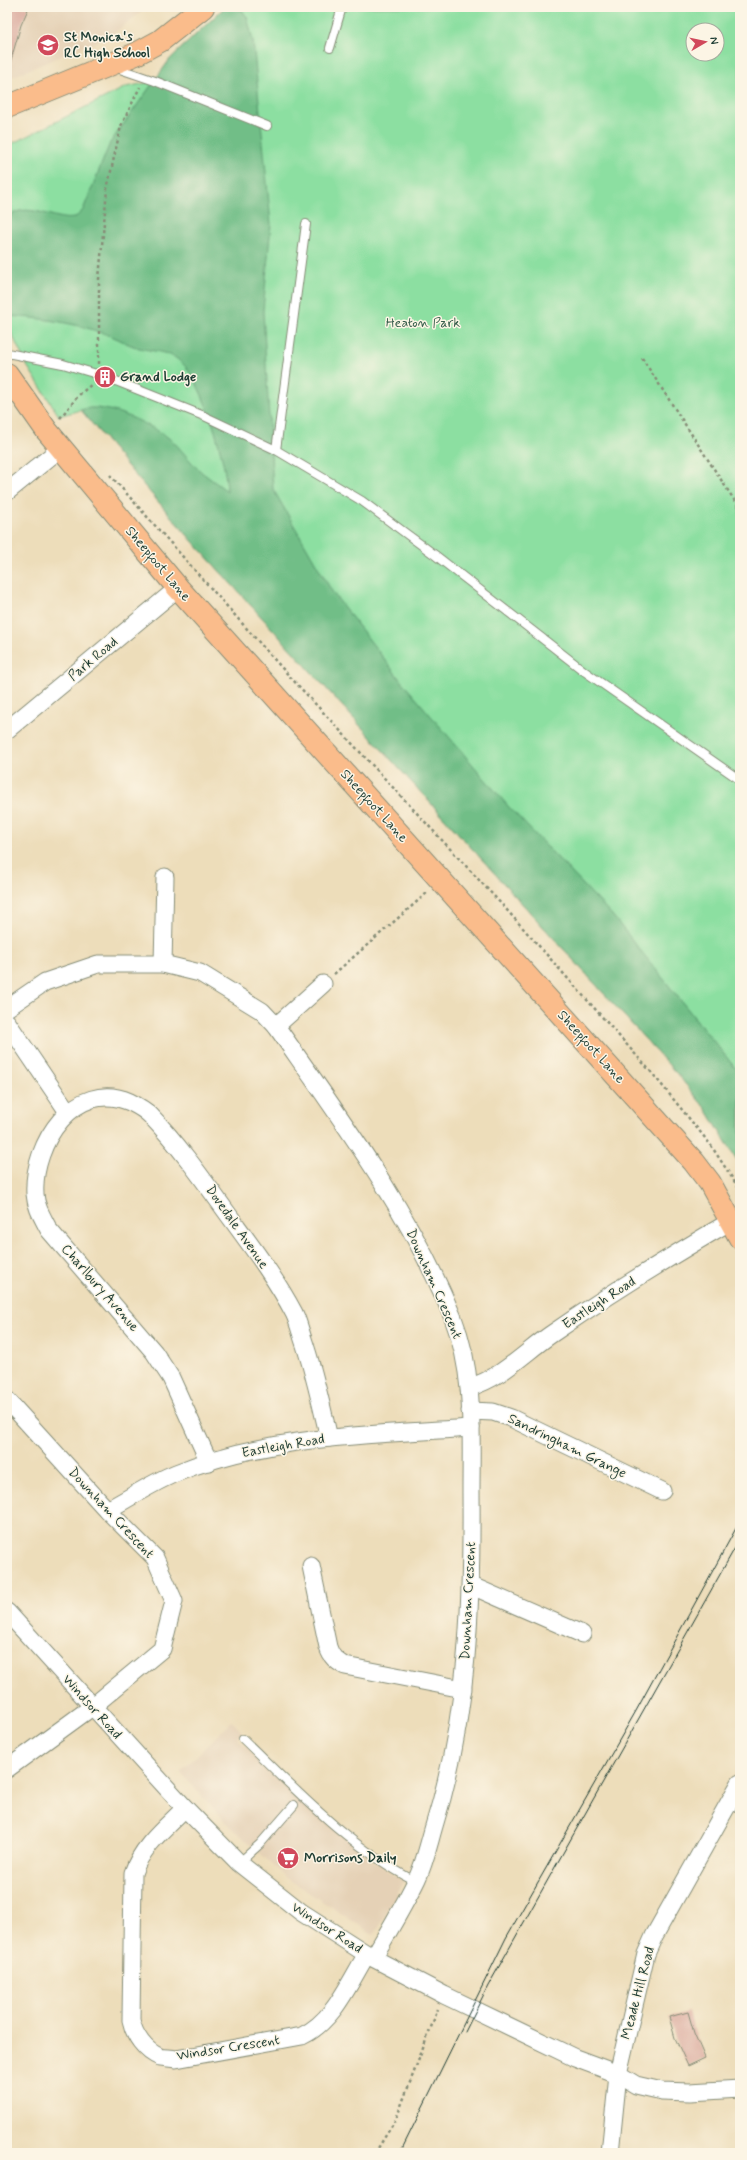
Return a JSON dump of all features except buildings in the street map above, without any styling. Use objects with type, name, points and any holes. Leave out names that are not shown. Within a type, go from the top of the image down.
[{"type":"main road","points":[[9,108],[110,66],[160,41],[203,7]]},
{"type":"main road","name":"Sheepfoot Lane","points":[[7,374],[47,431],[178,588],[694,1162],[710,1183],[735,1229]]},
{"type":"street","points":[[7,492],[61,448]]},
{"type":"street","name":"Park Road","points":[[7,730],[178,588]]},
{"type":"street","points":[[163,964],[165,877]]},
{"type":"street","name":"Downham Crescent","points":[[7,1008],[45,982],[98,964],[163,964],[200,973],[262,1011],[276,1026],[352,1134],[419,1242],[453,1319],[464,1354],[470,1387],[471,1428],[472,1586],[460,1721],[442,1800],[415,1881],[370,1956]]},
{"type":"street","points":[[276,1026],[323,984]]},
{"type":"street","points":[[7,1022],[68,1112]]},
{"type":"street","name":"Dovedale Avenue","points":[[68,1112],[89,1099],[101,1096],[130,1102],[149,1114],[207,1185],[256,1252],[294,1314],[313,1369],[329,1438]]},
{"type":"street","name":"Charlbury Avenue","points":[[68,1112],[51,1132],[43,1151],[35,1193],[38,1208],[49,1230],[154,1352],[171,1378],[209,1462]]},
{"type":"street","name":"Eastleigh Road","points":[[470,1387],[496,1376],[533,1346],[606,1297],[735,1229]]},
{"type":"street","name":"Downham Crescent","points":[[7,1400],[107,1510],[155,1558],[174,1601],[162,1650],[92,1707],[7,1769]]},
{"type":"street","name":"Sandringham Grange","points":[[470,1411],[493,1412],[511,1418],[662,1491]]},
{"type":"street","name":"Eastleigh Road","points":[[107,1510],[176,1473],[209,1462],[268,1446],[329,1438],[471,1428]]},
{"type":"street","points":[[311,1566],[330,1655],[338,1662],[345,1666],[463,1689]]},
{"type":"street","points":[[472,1586],[582,1634]]},
{"type":"street","name":"Windsor Road","points":[[7,1612],[185,1808],[239,1863],[301,1912],[370,1956],[444,1995],[575,2058],[618,2074],[636,2085],[662,2090],[690,2092],[740,2089]]},
{"type":"street","name":"Meade Hill Road","points":[[610,2153],[618,2074],[641,1971],[649,1948],[740,1783]]},
{"type":"street","name":"Windsor Crescent","points":[[185,1808],[144,1849],[137,1861],[133,1873],[131,2020],[134,2032],[150,2050],[160,2057],[176,2059],[302,2036],[312,2031],[334,2009],[370,1956]]},
{"type":"lane","points":[[330,48],[342,7]]},
{"type":"lane","points":[[110,66],[145,78],[267,126]]},
{"type":"lane","points":[[276,450],[306,224]]},
{"type":"lane","points":[[7,353],[43,359],[98,374]]},
{"type":"lane","points":[[111,379],[204,416],[276,450],[362,501],[435,555],[584,671],[740,780]]},
{"type":"lane","points":[[243,1739],[299,1793],[360,1846],[395,1871],[415,1881]]},
{"type":"lane","points":[[239,1863],[260,1844],[294,1806]]},
{"type":"path","points":[[47,431],[79,395],[91,385],[98,374],[100,362],[99,279],[107,189],[121,126],[145,78]]},
{"type":"path","points":[[642,358],[740,509]]},
{"type":"path","points":[[109,474],[281,667],[506,909],[652,1072],[710,1144],[740,1190]]},
{"type":"path","points":[[323,984],[441,881]]},
{"type":"path","points":[[375,2153],[396,2118],[444,1995]]},
{"type":"shaded area","name":"St Monica's RC High School","points":[[7,7],[147,7],[113,34],[7,79]]},
{"type":"shaded area","points":[[232,1721],[242,1732],[237,1738],[292,1791],[369,1858],[404,1882],[374,1935],[288,1879],[225,1821],[180,1772]]},
{"type":"green space","name":"Heaton Park","points":[[225,7],[740,7],[740,1165],[706,1109],[678,1075],[195,544],[81,410],[59,416],[26,364],[7,324],[7,146],[126,87],[155,81],[170,59]]},
{"type":"green space","points":[[225,7],[241,9],[247,17],[253,41],[271,224],[263,311],[273,489],[333,593],[402,682],[508,806],[612,915],[740,1074],[740,1165],[706,1109],[678,1075],[195,544],[81,410],[101,408],[125,415],[148,425],[170,439],[192,463],[227,491],[223,461],[218,442],[198,386],[190,372],[181,362],[171,355],[142,349],[98,331],[73,324],[7,316],[7,219],[14,213],[22,211],[40,212],[66,218],[73,218],[80,214],[83,210],[110,143],[170,59]]},
{"type":"tram line","points":[[400,2153],[506,1938],[636,1711],[740,1521]]},
{"type":"tram line","points":[[465,2032],[488,1986],[740,1539]]},
{"type":"place","name":"St Monica's RC High School","points":[[48,45]]},
{"type":"place","name":"Grand Lodge","points":[[105,377]]},
{"type":"place","name":"Morrisons Daily","points":[[288,1858]]}]
